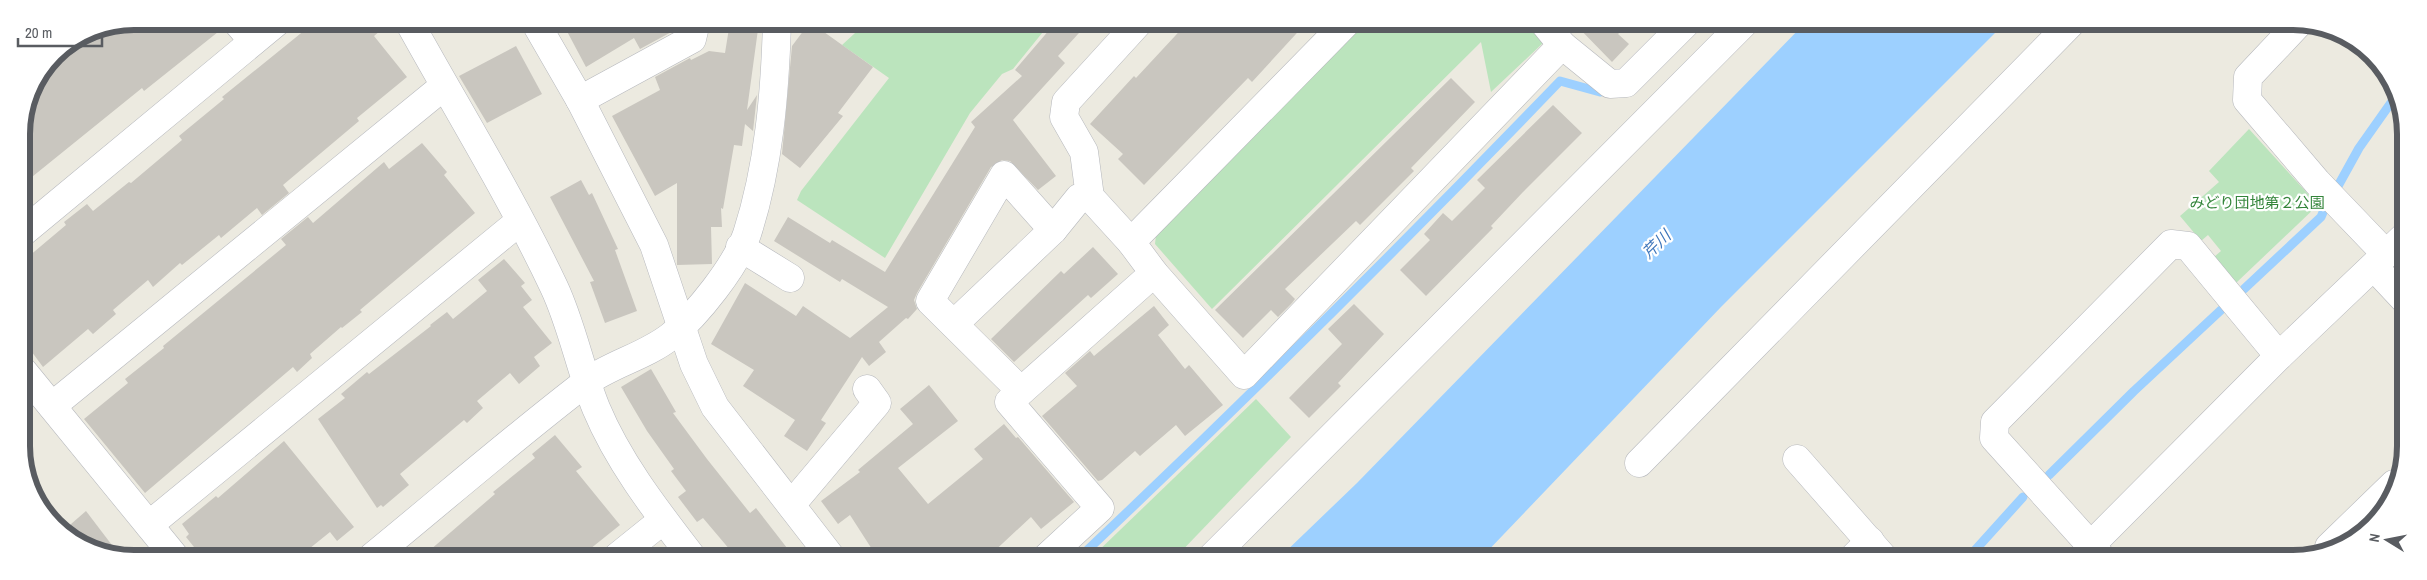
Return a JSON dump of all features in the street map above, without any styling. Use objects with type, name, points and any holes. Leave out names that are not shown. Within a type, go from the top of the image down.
[{"type":"street","points":[[413,30],[520,221],[555,289],[586,382],[619,456],[663,520],[687,550]]},
{"type":"street","points":[[540,30],[580,100],[654,245],[694,364],[715,407],[825,550]]},
{"type":"street","points":[[580,100],[692,39],[694,30]]},
{"type":"street","points":[[381,550],[586,382],[670,337],[703,304],[746,235],[762,178],[775,85],[778,30]]},
{"type":"street","points":[[1131,30],[1066,102],[1064,117],[1084,152],[1090,197],[1131,242],[1154,273],[1244,375],[1562,45]]},
{"type":"street","points":[[1131,242],[1339,30]]},
{"type":"street","points":[[1550,30],[1562,45],[1610,84],[1626,83],[1679,30]]},
{"type":"street","points":[[1220,550],[1737,30]]},
{"type":"street","points":[[1639,464],[2064,30]]},
{"type":"street","points":[[2292,30],[2248,77],[2247,100],[2317,182],[2388,253],[2397,279]]},
{"type":"street","points":[[30,226],[245,31]]},
{"type":"street","points":[[52,406],[444,86]]},
{"type":"street","points":[[1021,391],[930,301],[1004,175],[1053,230]]},
{"type":"street","points":[[954,324],[1053,230],[1079,198],[1090,197]]},
{"type":"street","points":[[149,525],[520,221]]},
{"type":"street","points":[[2094,550],[1994,438],[1995,422],[2171,244],[2188,246],[2279,356]]},
{"type":"street","points":[[740,247],[790,278]]},
{"type":"street","points":[[2098,550],[2279,356],[2388,253]]},
{"type":"street","points":[[1055,550],[1100,508],[1009,402],[1154,273]]},
{"type":"street","points":[[30,379],[169,550]]},
{"type":"street","points":[[790,505],[878,403]]},
{"type":"street","points":[[1797,459],[1867,550]]},
{"type":"street","points":[[2335,541],[2386,492]]},
{"type":"street","points":[[627,550],[663,520]]},
{"type":"green space","points":[[858,30],[1045,30],[1013,69],[1002,74],[970,113],[885,258],[797,200],[801,191],[889,78],[842,45]]},
{"type":"green space","points":[[1357,30],[1533,30],[1543,43],[1491,92],[1481,42],[1212,309],[1155,244],[1156,235]]},
{"type":"green space","name":"みどり団地第２公園","points":[[2249,129],[2318,205],[2236,283],[2214,257],[2221,251],[2208,235],[2201,241],[2180,216],[2219,182],[2209,171]]},
{"type":"green space","points":[[1256,399],[1291,437],[1183,550],[1099,550]]},
{"type":"water","name":"芹川","points":[[1798,30],[1998,30],[1721,307],[1489,550],[1287,550],[1357,483]]},
{"type":"building","points":[[127,30],[220,30],[144,91],[142,88],[30,179],[30,127],[34,107],[38,94],[51,71],[65,56],[94,38],[114,32]]},
{"type":"building","points":[[305,30],[381,30],[374,36],[407,77],[357,118],[359,121],[283,185],[289,193],[262,215],[257,208],[221,238],[219,235],[182,265],[180,263],[153,287],[148,280],[113,310],[116,314],[93,334],[88,329],[43,367],[30,349],[30,255],[66,225],[64,222],[87,204],[93,211],[129,182],[131,183],[182,140],[179,136],[224,99],[222,97]]},
{"type":"building","points":[[566,30],[675,30],[640,49],[634,38],[586,67]]},
{"type":"building","points":[[729,30],[758,30],[747,110],[757,95],[753,131],[745,124],[742,146],[734,145],[723,209],[721,208],[722,227],[711,227],[712,264],[677,265],[677,183],[655,196],[612,116],[660,90],[655,77],[690,58],[691,60],[709,51],[725,53]]},
{"type":"building","points":[[804,30],[821,30],[873,67],[838,113],[843,116],[800,168],[782,154],[792,46]]},
{"type":"building","points":[[1049,30],[1082,30],[1058,56],[1065,63],[1013,120],[1056,176],[1038,190],[1010,161],[1002,160],[991,167],[917,293],[914,300],[917,309],[908,319],[906,318],[879,342],[886,352],[869,366],[862,357],[821,420],[826,423],[807,451],[784,436],[795,420],[743,386],[754,370],[711,344],[745,283],[796,316],[803,306],[850,338],[888,307],[842,279],[840,282],[774,241],[788,217],[830,243],[832,240],[885,272],[975,127],[971,122],[1022,76],[1015,70]]},
{"type":"building","points":[[1181,30],[1300,30],[1252,82],[1248,78],[1144,185],[1118,159],[1123,154],[1090,124],[1134,76],[1136,78]]},
{"type":"building","points":[[1581,30],[1622,30],[1618,34],[1629,44],[1612,62]]},
{"type":"building","points":[[516,46],[542,94],[487,123],[459,76]]},
{"type":"building","points":[[1451,78],[1475,102],[1411,168],[1414,171],[1360,225],[1356,221],[1285,289],[1295,299],[1292,303],[1278,317],[1271,310],[1243,338],[1215,310]]},
{"type":"building","points":[[1553,105],[1582,133],[1523,192],[1491,226],[1493,228],[1426,296],[1400,270],[1430,240],[1424,234],[1443,213],[1452,221],[1485,188],[1477,180]]},
{"type":"building","points":[[422,143],[447,172],[444,175],[475,213],[360,310],[362,312],[341,327],[310,354],[312,358],[297,372],[293,367],[145,493],[84,419],[128,383],[125,379],[164,348],[163,346],[286,245],[281,239],[308,217],[313,223],[384,162],[389,169]]},
{"type":"building","points":[[581,180],[589,195],[592,193],[618,249],[615,250],[637,311],[605,323],[590,282],[594,281],[550,197]]},
{"type":"building","points":[[1093,247],[1118,274],[1091,298],[1088,295],[1014,362],[991,339],[1061,271],[1064,274]]},
{"type":"building","points":[[504,259],[525,283],[521,286],[532,300],[523,307],[552,343],[534,357],[540,366],[519,384],[510,373],[477,401],[483,408],[467,423],[464,420],[400,474],[409,485],[383,507],[381,505],[377,508],[318,419],[345,398],[341,394],[367,372],[369,374],[447,312],[453,319],[487,291],[478,280]]},
{"type":"building","points":[[1354,304],[1384,334],[1338,383],[1341,386],[1309,418],[1289,398],[1342,344],[1328,329]]},
{"type":"building","points":[[1154,306],[1169,325],[1158,335],[1185,369],[1189,365],[1223,405],[1185,436],[1176,425],[1140,456],[1135,451],[1102,480],[1098,481],[1042,416],[1077,386],[1065,373],[1090,351],[1094,356]]},
{"type":"building","points":[[651,369],[676,412],[673,413],[707,459],[750,513],[756,508],[789,550],[730,550],[703,518],[697,522],[678,497],[686,491],[671,471],[674,469],[647,431],[621,387]]},
{"type":"building","points":[[929,385],[958,421],[898,468],[928,504],[983,459],[974,449],[1004,424],[1016,438],[1018,437],[1074,502],[1041,529],[1031,517],[996,550],[872,550],[850,515],[838,524],[821,501],[860,472],[858,470],[913,424],[900,409]]},
{"type":"building","points":[[555,435],[582,467],[576,471],[620,525],[589,550],[430,550],[495,494],[493,492],[535,458],[532,454]]},
{"type":"building","points":[[284,441],[354,527],[337,541],[330,532],[308,550],[196,550],[186,537],[189,534],[182,524],[216,496],[218,498]]},
{"type":"building","points":[[86,511],[114,548],[94,542],[68,527]]},
{"type":"waterway","points":[[1087,550],[1323,322],[1560,81],[1600,92]]},
{"type":"waterway","points":[[2338,186],[2359,148],[2391,102]]},
{"type":"waterway","points":[[2244,289],[2321,217],[2324,210]]},
{"type":"waterway","points":[[2049,475],[2134,391],[2221,310]]},
{"type":"waterway","points":[[1975,550],[2023,497]]}]
